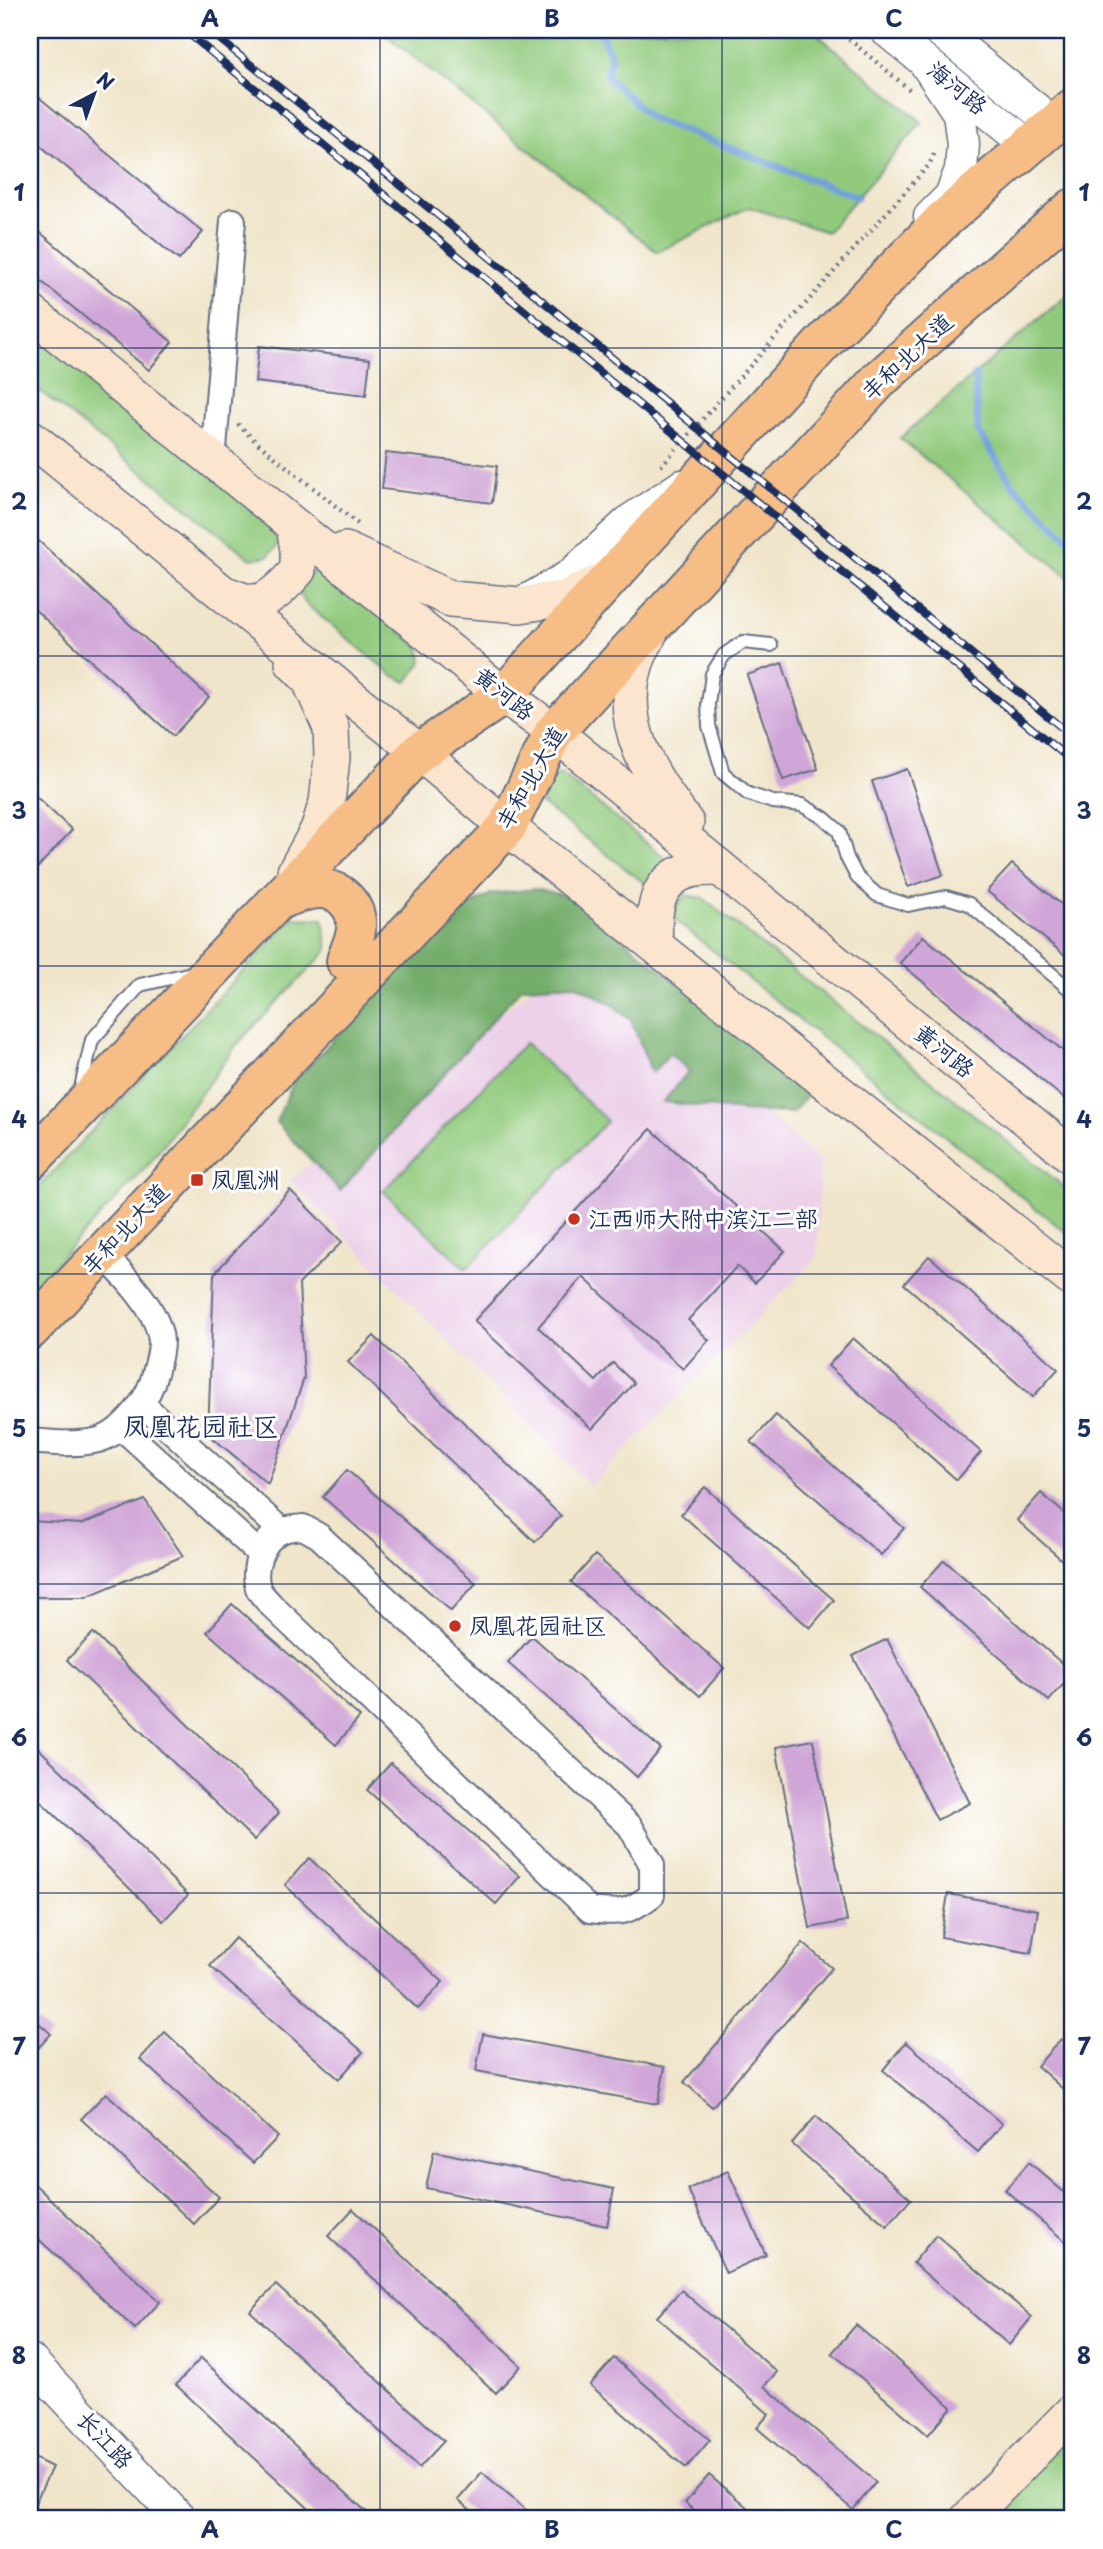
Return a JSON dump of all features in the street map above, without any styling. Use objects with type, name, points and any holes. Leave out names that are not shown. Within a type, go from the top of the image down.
[{"type":"highway","points":[[30,1161],[419,752],[504,695],[822,344],[942,221],[1052,126]]},
{"type":"highway","name":"丰和北大道","points":[[30,1330],[170,1182],[499,819],[554,732],[880,379],[1073,208]]},
{"type":"highway","points":[[170,1182],[254,1056],[346,961],[499,819]]},
{"type":"highway","points":[[279,900],[308,889],[326,889],[341,895],[355,910],[356,930],[346,961]]},
{"type":"main road","name":"黄河路","points":[[30,312],[504,695],[554,732],[1073,1157]]},
{"type":"main road","points":[[30,437],[499,819],[1073,1280]]},
{"type":"main road","points":[[294,526],[451,599],[520,605],[566,598],[611,577]]},
{"type":"main road","points":[[224,594],[253,603],[283,587],[298,570],[294,526]]},
{"type":"main road","points":[[224,594],[309,679],[331,728],[332,758],[327,802],[318,830],[279,900]]},
{"type":"main road","points":[[653,625],[635,665],[629,696],[632,728],[655,782],[720,868]]},
{"type":"main road","points":[[654,944],[653,913],[659,895],[672,878],[691,870],[720,868]]},
{"type":"main road","points":[[968,2519],[1073,2411]]},
{"type":"street","name":"海河路","points":[[886,30],[924,61],[1052,126]]},
{"type":"street","name":"海河路","points":[[939,30],[1052,126]]},
{"type":"street","points":[[520,605],[570,576],[631,520],[688,483],[859,284],[951,196],[961,170],[963,144],[958,113],[924,61]]},
{"type":"street","points":[[213,460],[233,221]]},
{"type":"street","points":[[30,1441],[64,1444],[96,1441],[122,1428],[142,1404],[153,1380],[161,1340],[156,1326],[142,1297],[123,1273],[102,1254]]},
{"type":"street","points":[[142,1404],[282,1531]]},
{"type":"street","points":[[122,1428],[260,1554]]},
{"type":"street","points":[[303,1527],[318,1536],[630,1826],[652,1865],[652,1895],[635,1908],[619,1913],[590,1910],[271,1605],[259,1590],[255,1569],[260,1554],[270,1540],[282,1531],[303,1527]]},
{"type":"street","name":"长江路","points":[[30,2360],[180,2519]]},
{"type":"lane","points":[[771,645],[743,642],[724,655],[712,674],[708,704],[709,726],[723,773],[748,794],[772,802],[803,805],[824,818],[839,831],[847,858],[857,877],[877,895],[908,905],[946,897],[969,904],[1073,992]]},
{"type":"path","points":[[838,30],[913,93]]},
{"type":"path","points":[[659,468],[929,165],[939,144]]},
{"type":"path","points":[[218,404],[256,442],[361,526]]},
{"type":"shaded area","name":"江西师大附中滨江二部","points":[[581,950],[820,1161],[817,1258],[590,1486],[290,1180]]},
{"type":"green space","points":[[380,30],[812,30],[922,122],[827,232],[749,207],[657,252]]},
{"type":"green space","points":[[1073,290],[1073,581],[900,438]]},
{"type":"green space","points":[[30,330],[279,528],[280,543],[268,556],[251,559],[30,383]]},
{"type":"green space","points":[[315,569],[328,570],[420,648],[422,662],[407,682],[392,675],[306,604],[297,591]]},
{"type":"green space","points":[[561,774],[673,864],[648,886],[542,804],[536,796],[550,778]]},
{"type":"green space","points":[[535,889],[572,897],[810,1092],[792,1113],[743,1111],[663,1102],[689,1071],[670,1053],[652,1073],[631,1020],[612,1004],[575,984],[522,987],[340,1191],[276,1122],[294,1081],[437,930],[461,910],[491,894]]},
{"type":"green space","points":[[686,895],[703,898],[1073,1194],[1073,1238],[677,922],[674,909]]},
{"type":"green space","points":[[293,918],[323,919],[328,950],[238,1043],[150,1163],[30,1290],[30,1196]]},
{"type":"green space","points":[[525,1043],[607,1121],[466,1269],[383,1191]]},
{"type":"green space","points":[[1073,2426],[1073,2510],[1064,2519],[984,2519]]},
{"type":"building","points":[[30,90],[203,232],[179,260],[30,137]]},
{"type":"building","points":[[30,224],[172,342],[149,370],[30,272]]},
{"type":"building","points":[[259,346],[370,359],[366,395],[255,382]]},
{"type":"building","points":[[386,453],[497,466],[492,503],[382,489]]},
{"type":"building","points":[[30,533],[209,697],[173,736],[30,605]]},
{"type":"building","points":[[782,663],[818,769],[783,780],[747,675]]},
{"type":"building","points":[[907,769],[943,875],[908,887],[872,781]]},
{"type":"building","points":[[30,791],[72,830],[30,876]]},
{"type":"building","points":[[1012,864],[1073,914],[1073,962],[987,891]]},
{"type":"building","points":[[923,936],[1073,1059],[1073,1106],[900,963]]},
{"type":"building","points":[[651,1129],[785,1251],[755,1283],[737,1266],[688,1320],[709,1340],[683,1369],[583,1277],[538,1327],[596,1381],[613,1363],[634,1383],[592,1429],[474,1321]]},
{"type":"building","points":[[290,1190],[342,1242],[299,1284],[304,1378],[268,1484],[208,1434],[214,1274]]},
{"type":"building","points":[[929,1256],[1058,1369],[1033,1397],[904,1284]]},
{"type":"building","points":[[374,1336],[561,1516],[535,1542],[348,1362]]},
{"type":"building","points":[[853,1338],[981,1452],[957,1480],[828,1366]]},
{"type":"building","points":[[776,1415],[904,1528],[881,1555],[751,1442]]},
{"type":"building","points":[[347,1470],[476,1583],[451,1611],[323,1497]]},
{"type":"building","points":[[705,1487],[834,1600],[810,1628],[681,1514]]},
{"type":"building","points":[[1041,1493],[1073,1521],[1073,1570],[1017,1520]]},
{"type":"building","points":[[145,1500],[183,1556],[86,1597],[30,1597],[30,1521],[82,1524]]},
{"type":"building","points":[[595,1555],[724,1668],[700,1696],[571,1582]]},
{"type":"building","points":[[944,1560],[1073,1673],[1049,1701],[920,1587]]},
{"type":"building","points":[[232,1604],[360,1717],[336,1745],[207,1632]]},
{"type":"building","points":[[93,1633],[279,1813],[254,1840],[67,1660]]},
{"type":"building","points":[[532,1636],[661,1749],[637,1777],[508,1663]]},
{"type":"building","points":[[887,1639],[970,1803],[937,1820],[853,1656]]},
{"type":"building","points":[[30,1740],[188,1895],[163,1921],[30,1791]]},
{"type":"building","points":[[813,1740],[847,1921],[810,1928],[776,1747]]},
{"type":"building","points":[[391,1763],[520,1876],[496,1904],[367,1790]]},
{"type":"building","points":[[309,1858],[443,1982],[418,2009],[285,1885]]},
{"type":"building","points":[[948,1894],[1038,1910],[1031,1953],[941,1937]]},
{"type":"building","points":[[235,1938],[363,2052],[339,2079],[210,1966]]},
{"type":"building","points":[[803,1943],[832,1968],[712,2107],[684,2082]]},
{"type":"building","points":[[30,2015],[51,2034],[30,2057]]},
{"type":"building","points":[[165,2032],[278,2137],[253,2163],[140,2059]]},
{"type":"building","points":[[483,2034],[665,2067],[658,2104],[476,2071]]},
{"type":"building","points":[[1061,2039],[1073,2049],[1073,2098],[1037,2066]]},
{"type":"building","points":[[906,2042],[1002,2124],[978,2152],[883,2070]]},
{"type":"building","points":[[106,2093],[219,2197],[194,2224],[81,2119]]},
{"type":"building","points":[[816,2116],[911,2199],[887,2226],[792,2144]]},
{"type":"building","points":[[434,2151],[614,2189],[607,2226],[426,2188]]},
{"type":"building","points":[[1029,2162],[1073,2200],[1073,2248],[1005,2190]]},
{"type":"building","points":[[728,2171],[766,2255],[726,2273],[688,2189]]},
{"type":"building","points":[[30,2180],[160,2302],[135,2329],[30,2231]]},
{"type":"building","points":[[353,2209],[521,2366],[496,2393],[328,2236]]},
{"type":"building","points":[[936,2235],[1032,2317],[1009,2345],[913,2263]]},
{"type":"building","points":[[276,2285],[444,2441],[419,2468],[250,2311]]},
{"type":"building","points":[[681,2290],[777,2372],[764,2386],[876,2482],[853,2510],[757,2428],[769,2414],[657,2317]]},
{"type":"building","points":[[856,2325],[952,2407],[928,2435],[832,2353]]},
{"type":"building","points":[[201,2358],[374,2519],[320,2519],[176,2385]]},
{"type":"building","points":[[614,2358],[710,2440],[686,2468],[590,2385]]},
{"type":"building","points":[[30,2456],[52,2467],[30,2514]]},
{"type":"building","points":[[482,2472],[536,2519],[480,2519],[458,2500]]},
{"type":"building","points":[[709,2475],[761,2519],[704,2519],[685,2503]]},
{"type":"waterway","points":[[532,30],[556,36],[573,30]]},
{"type":"waterway","points":[[590,30],[601,33],[611,56],[606,76],[651,118],[857,197]]},
{"type":"waterway","points":[[975,375],[978,431],[1014,486],[1073,543]]},
{"type":"railway","points":[[184,30],[1073,762]]},
{"type":"railway","points":[[208,30],[482,251],[1073,737]]},
{"type":"place","name":"凤凰洲","points":[[197,1180]]},
{"type":"place","name":"江西师大附中滨江二部","points":[[574,1219]]},
{"type":"place","name":"凤凰花园社区","points":[[455,1626]]},
{"type":"district","name":"凤凰花园社区","points":[[201,1427]]}]
